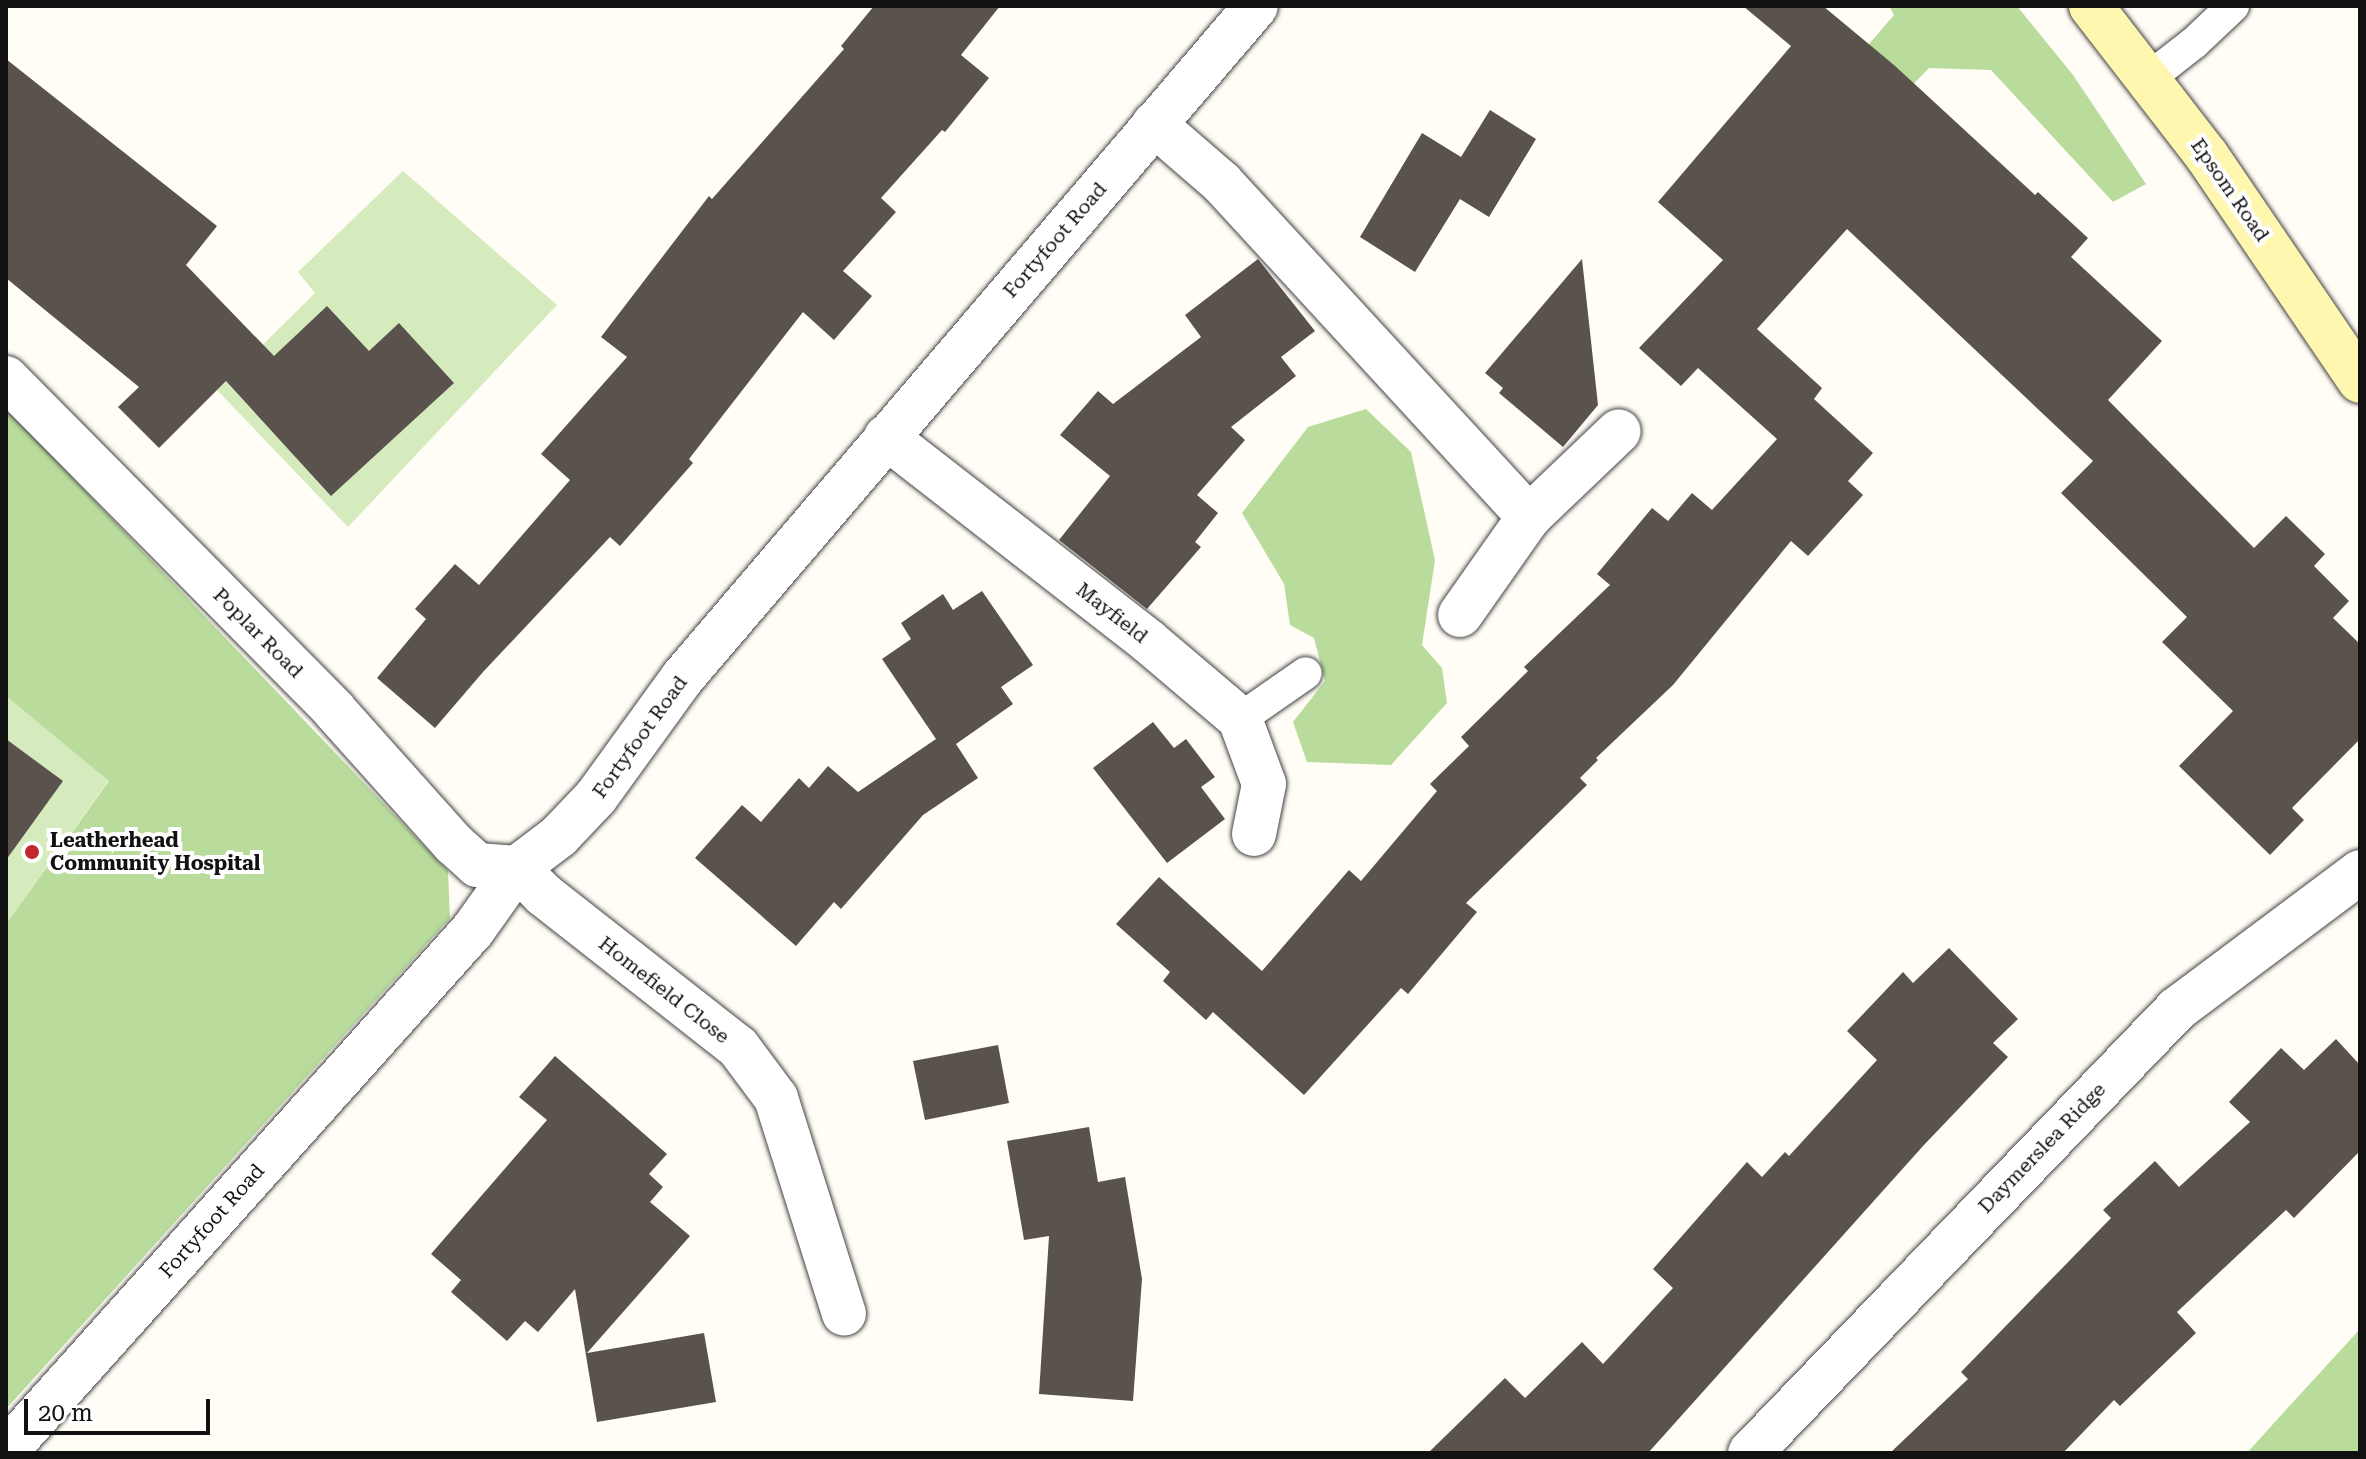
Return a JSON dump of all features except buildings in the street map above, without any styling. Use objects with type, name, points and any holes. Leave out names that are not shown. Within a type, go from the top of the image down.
[{"type":"main road","name":"Epsom Road","points":[[2091,6],[2149,78],[2328,330],[2360,381]]},
{"type":"street","name":"Fortyfoot Road","points":[[6,1451],[473,930],[517,868],[559,836],[596,797],[683,677],[1256,6]]},
{"type":"street","points":[[1154,124],[1222,183],[1529,517]]},
{"type":"street","name":"Poplar Road","points":[[6,378],[334,710],[454,844],[477,865],[517,868]]},
{"type":"street","points":[[1460,615],[1529,517],[1619,431]]},
{"type":"street","name":"Mayfield","points":[[886,437],[1148,641],[1240,719],[1264,784],[1254,834]]},
{"type":"street","name":"Homefield Close","points":[[517,868],[544,895],[738,1047],[776,1098],[844,1314]]},
{"type":"street","name":"Daymerslea Ridge","points":[[1750,1453],[2177,1009],[2360,872]]},
{"type":"lane","points":[[2149,78],[2194,43],[2233,6]]},
{"type":"lane","points":[[1240,719],[1306,673]]},
{"type":"green space","points":[[1889,6],[2017,6],[2073,75],[2146,184],[2113,202],[1991,70],[1929,68],[1858,141],[1819,102],[1894,15]]},
{"type":"green space","points":[[403,171],[557,305],[348,527],[217,390],[315,293],[298,272]]},
{"type":"green space","points":[[6,408],[448,871],[450,918],[6,1409],[6,924],[109,781],[6,696]]},
{"type":"green space","points":[[1366,409],[1411,452],[1435,560],[1422,645],[1442,668],[1447,703],[1391,765],[1307,762],[1293,722],[1325,681],[1314,638],[1290,625],[1284,584],[1242,513],[1308,427]]},
{"type":"green space","name":"Leatherhead Community Hospital","points":[[6,696],[109,780],[6,924]]},
{"type":"green space","points":[[2360,1329],[2360,1453],[2247,1453],[2283,1413]]},
{"type":"place","name":"Leatherhead Community Hospital","points":[[32,852]]}]
